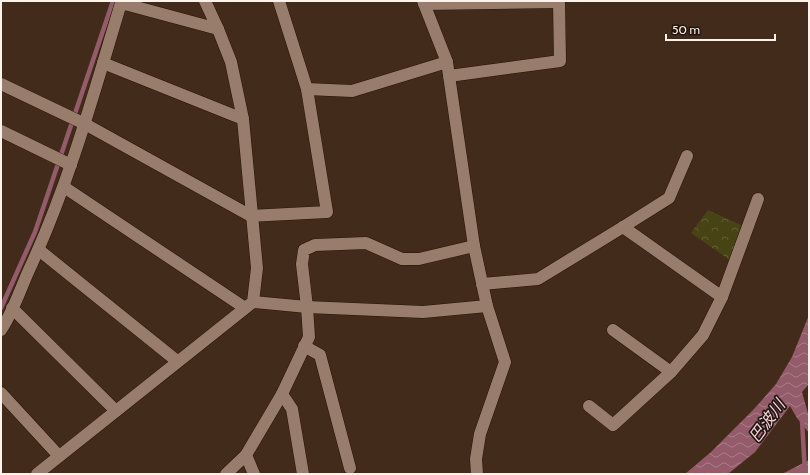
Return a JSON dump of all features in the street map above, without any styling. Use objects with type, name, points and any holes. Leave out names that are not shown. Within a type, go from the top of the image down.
[{"type":"street","points":[[37,474],[249,305],[256,268],[243,119],[231,62],[205,1]]},
{"type":"street","points":[[1,84],[85,124],[251,216],[327,212],[307,89],[279,1]]},
{"type":"street","points":[[449,76],[560,61],[559,1],[424,3],[447,62],[449,76],[474,246],[487,306],[505,362],[480,434],[476,459],[477,474]]},
{"type":"street","points":[[1,330],[39,250],[64,187],[85,124],[121,3],[218,29]]},
{"type":"street","points":[[307,89],[352,91],[447,62]]},
{"type":"street","points":[[103,63],[243,119]]},
{"type":"street","points":[[1,131],[71,165]]},
{"type":"street","points":[[482,284],[538,279],[623,227],[669,198],[687,156]]},
{"type":"street","points":[[64,187],[249,305],[422,312],[487,306]]},
{"type":"street","points":[[590,406],[613,425],[672,372],[703,335],[722,297],[758,199]]},
{"type":"street","points":[[623,227],[722,297]]},
{"type":"street","points":[[226,474],[246,455],[282,394],[309,337],[302,264],[304,250],[315,245],[366,243],[402,259],[419,259],[474,246]]},
{"type":"street","points":[[39,250],[177,361]]},
{"type":"street","points":[[12,308],[116,411]]},
{"type":"street","points":[[613,330],[672,372]]},
{"type":"street","points":[[304,346],[320,355],[350,468]]},
{"type":"street","points":[[1,393],[59,456]]},
{"type":"street","points":[[282,394],[292,409],[303,474]]},
{"type":"street","points":[[246,455],[254,474]]},
{"type":"green space","points":[[708,210],[741,225],[731,261],[691,233]]},
{"type":"water","name":"巴波川","points":[[809,315],[809,384],[802,392],[809,417],[809,433],[790,406],[755,452],[728,474],[685,474],[711,452],[754,409],[776,384],[792,357]]},
{"type":"water","points":[[809,460],[809,472],[805,474],[782,474]]},
{"type":"waterway","points":[[1,308],[35,232],[113,1]]},
{"type":"waterway","points":[[802,420],[805,474]]}]
